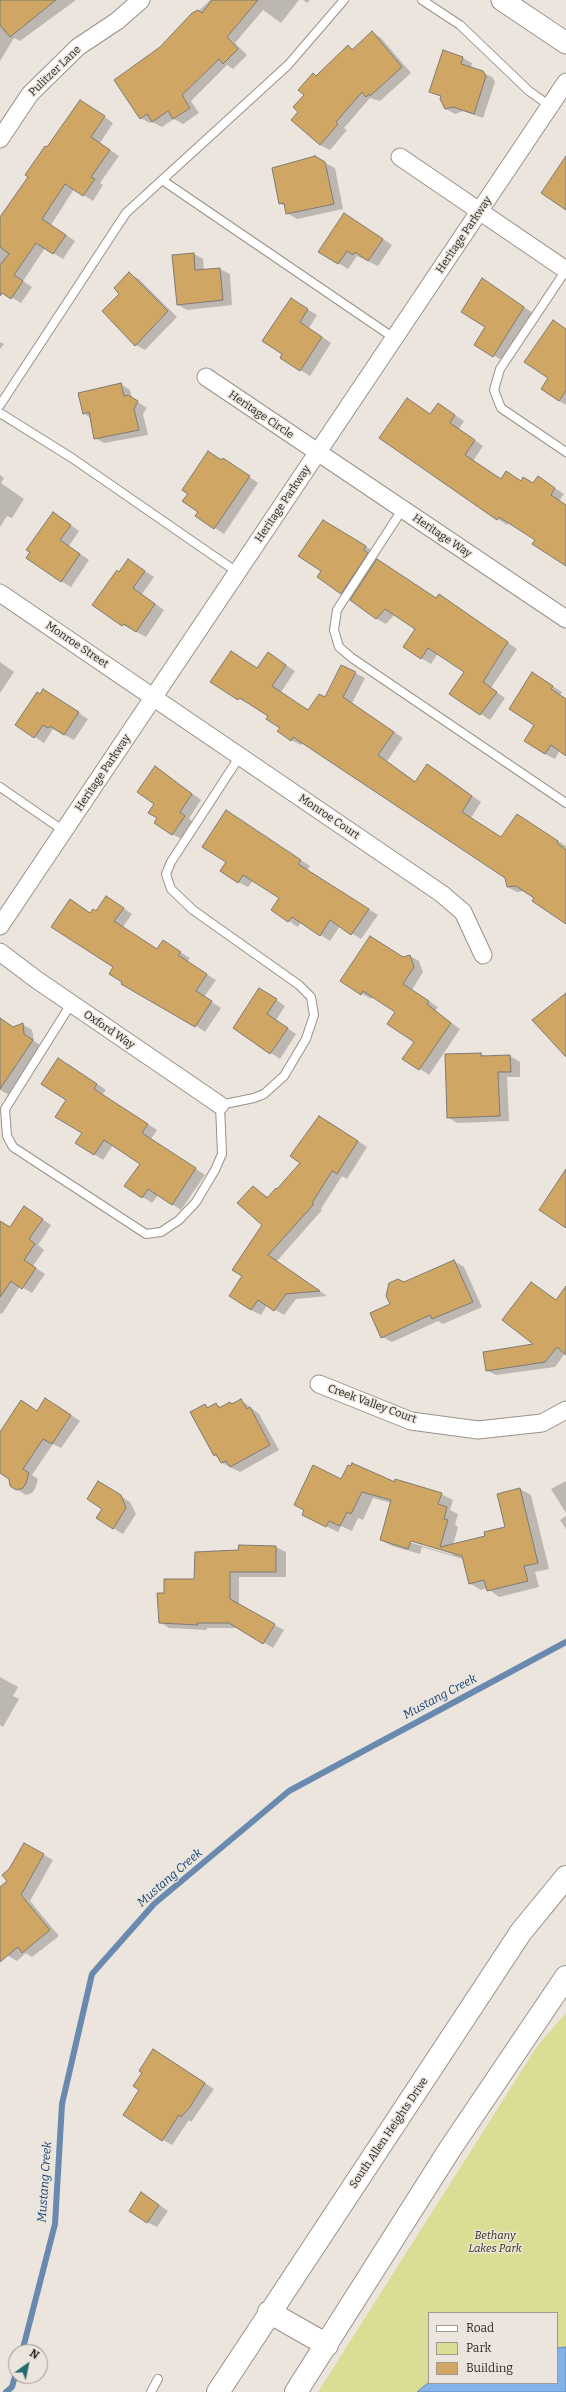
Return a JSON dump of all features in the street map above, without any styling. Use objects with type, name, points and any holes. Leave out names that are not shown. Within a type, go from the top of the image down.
[{"type":"main road","name":"South Allen Heights Drive","points":[[218,2392],[521,1932],[566,1877]]},
{"type":"main road","points":[[296,2392],[450,2150],[566,1977]]},
{"type":"main road","points":[[270,2312],[327,2345]]},
{"type":"street","name":"Pulitzer Lane","points":[[0,139],[30,94],[78,47],[117,21],[141,0]]},
{"type":"street","points":[[502,0],[566,43]]},
{"type":"street","name":"Heritage Parkway","points":[[0,926],[566,82]]},
{"type":"street","points":[[400,157],[566,270]]},
{"type":"street","name":"Heritage Circle","points":[[206,377],[317,453]]},
{"type":"street","name":"Heritage Way","points":[[317,453],[566,619]]},
{"type":"street","name":"Monroe Street","points":[[0,593],[154,697]]},
{"type":"street","name":"Monroe Court","points":[[154,697],[452,903],[463,912],[483,955]]},
{"type":"street","name":"Oxford Way","points":[[0,952],[71,1004],[220,1106]]},
{"type":"street","name":"Creek Valley Court","points":[[319,1384],[411,1421],[478,1430],[542,1423],[566,1410]]},
{"type":"lane","points":[[0,405],[126,213],[288,65],[344,0]]},
{"type":"lane","points":[[422,0],[460,25],[529,91],[550,106]]},
{"type":"lane","points":[[162,180],[394,338]]},
{"type":"lane","points":[[566,270],[500,369],[494,390],[501,408],[566,452]]},
{"type":"lane","points":[[0,413],[72,458],[237,572]]},
{"type":"lane","points":[[402,510],[337,610],[334,630],[339,646],[352,658],[566,803]]},
{"type":"lane","points":[[71,1004],[5,1109],[7,1136],[13,1147],[146,1234],[161,1232],[179,1220],[196,1202],[215,1170],[222,1154],[220,1106],[254,1098],[264,1094],[284,1076],[306,1039],[314,1015],[311,997],[299,985],[193,910],[171,889],[166,874],[171,862],[240,756]]},
{"type":"lane","points":[[0,787],[64,831]]},
{"type":"lane","points":[[151,2392],[158,2379]]},
{"type":"green space","name":"Bethany Lakes Park","points":[[566,2013],[566,2392],[318,2392],[538,2045]]},
{"type":"water","points":[[566,2347],[566,2392],[417,2392],[428,2383],[558,2384],[558,2348]]},
{"type":"building","points":[[0,0],[56,0],[10,37],[0,25]]},
{"type":"building","points":[[212,0],[258,0],[227,37],[238,49],[223,64],[219,59],[182,95],[190,108],[173,119],[168,111],[152,122],[147,114],[140,119],[114,80],[160,47],[192,13],[198,10],[202,13]]},
{"type":"building","points":[[372,31],[402,67],[370,96],[369,94],[366,97],[362,92],[336,122],[338,124],[320,145],[291,120],[298,112],[293,107],[304,95],[298,90],[313,73],[316,76],[348,45],[352,50]]},
{"type":"building","points":[[443,50],[463,57],[461,64],[483,71],[486,76],[474,114],[453,107],[445,109],[440,99],[441,96],[429,92]]},
{"type":"building","points":[[80,100],[105,116],[91,137],[110,150],[91,177],[95,179],[83,196],[65,184],[42,219],[66,235],[53,254],[36,243],[14,275],[23,281],[11,299],[2,293],[0,296],[0,265],[9,254],[0,247],[0,217],[28,177],[25,175]]},
{"type":"building","points":[[315,156],[325,162],[334,204],[286,214],[284,203],[279,204],[272,168]]},
{"type":"building","points":[[566,156],[566,210],[541,193]]},
{"type":"building","points":[[344,213],[383,239],[368,261],[355,252],[353,255],[347,251],[338,264],[318,252]]},
{"type":"building","points":[[194,253],[195,270],[220,268],[223,300],[177,305],[172,255]]},
{"type":"building","points":[[129,272],[168,311],[135,346],[102,311],[119,294],[114,288]]},
{"type":"building","points":[[482,278],[524,307],[493,357],[474,345],[485,327],[461,312]]},
{"type":"building","points":[[291,298],[308,309],[300,322],[322,337],[300,371],[280,358],[282,354],[262,341]]},
{"type":"building","points":[[553,320],[566,329],[566,391],[559,401],[541,389],[548,378],[524,362]]},
{"type":"building","points":[[121,383],[124,396],[128,395],[138,401],[134,409],[139,430],[94,439],[89,412],[83,414],[78,393]]},
{"type":"building","points":[[407,398],[430,414],[438,403],[455,415],[450,423],[475,440],[465,455],[501,479],[506,471],[521,481],[523,477],[533,483],[538,476],[555,488],[551,495],[566,505],[566,566],[532,544],[535,540],[499,517],[497,520],[379,438]]},
{"type":"building","points":[[208,451],[221,460],[223,458],[250,476],[214,529],[195,516],[198,512],[182,501],[188,494],[182,490]]},
{"type":"building","points":[[53,512],[71,525],[60,540],[80,554],[61,582],[26,558],[30,552],[26,550]]},
{"type":"building","points":[[323,520],[366,546],[364,550],[368,553],[341,594],[317,577],[321,571],[298,556]]},
{"type":"building","points":[[128,559],[145,571],[133,588],[155,604],[136,632],[124,624],[122,626],[92,605],[117,570],[119,572]]},
{"type":"building","points":[[377,559],[436,598],[439,594],[508,642],[483,682],[497,692],[480,715],[449,694],[464,672],[428,648],[421,659],[403,647],[415,629],[385,609],[376,619],[350,600]]},
{"type":"building","points":[[231,651],[257,668],[268,652],[286,665],[272,686],[308,710],[319,694],[325,697],[341,665],[356,672],[343,697],[394,732],[378,755],[415,782],[427,764],[472,796],[462,812],[501,837],[517,814],[558,841],[557,843],[566,850],[566,924],[532,901],[534,898],[516,886],[507,887],[505,878],[466,852],[293,737],[291,741],[277,731],[280,728],[266,719],[268,716],[240,698],[238,700],[210,682]]},
{"type":"building","points":[[532,672],[553,686],[551,689],[566,699],[566,756],[551,745],[545,754],[524,741],[534,725],[509,709]]},
{"type":"building","points":[[43,689],[79,712],[64,735],[50,726],[48,728],[43,725],[34,738],[15,725],[37,692],[40,694]]},
{"type":"building","points":[[155,766],[192,794],[180,812],[185,816],[172,835],[154,823],[157,818],[148,813],[154,804],[137,792]]},
{"type":"building","points":[[226,810],[301,860],[298,864],[369,909],[351,935],[330,920],[320,936],[292,917],[288,922],[271,910],[279,898],[243,875],[238,883],[220,871],[226,862],[202,847]]},
{"type":"building","points":[[106,896],[124,908],[114,921],[157,949],[163,940],[181,952],[178,955],[207,974],[196,991],[212,1001],[195,1027],[121,984],[122,982],[109,974],[113,967],[51,927],[70,899],[90,913],[93,909],[96,911]]},
{"type":"building","points":[[370,936],[403,957],[410,955],[414,967],[403,984],[429,1001],[427,1004],[451,1023],[419,1070],[402,1059],[414,1042],[387,1024],[395,1012],[363,991],[361,995],[340,981]]},
{"type":"building","points":[[259,988],[277,999],[267,1014],[288,1028],[270,1054],[233,1028]]},
{"type":"building","points":[[566,993],[566,1057],[532,1020]]},
{"type":"building","points":[[0,1018],[13,1027],[23,1023],[24,1034],[33,1040],[0,1089]]},
{"type":"building","points":[[481,1053],[481,1056],[510,1055],[511,1072],[498,1072],[500,1116],[447,1118],[445,1054]]},
{"type":"building","points":[[58,1058],[97,1084],[94,1089],[148,1124],[142,1133],[196,1168],[172,1205],[148,1189],[142,1198],[124,1186],[140,1164],[104,1140],[94,1155],[75,1143],[82,1133],[55,1117],[66,1100],[41,1084]]},
{"type":"building","points":[[319,1116],[358,1141],[337,1174],[332,1171],[312,1203],[314,1204],[268,1255],[320,1291],[286,1294],[274,1311],[258,1300],[251,1310],[229,1296],[242,1276],[232,1270],[262,1225],[237,1203],[253,1186],[267,1198],[276,1188],[277,1189],[300,1163],[290,1156]]},
{"type":"building","points":[[566,1169],[566,1228],[539,1210]]},
{"type":"building","points":[[24,1206],[43,1219],[29,1239],[35,1244],[24,1260],[36,1268],[22,1289],[11,1281],[0,1297],[0,1221],[10,1227]]},
{"type":"building","points":[[454,1260],[473,1302],[432,1319],[430,1315],[381,1338],[370,1313],[390,1304],[386,1296],[389,1283],[398,1279],[404,1282]]},
{"type":"building","points":[[531,1282],[556,1300],[566,1286],[566,1355],[557,1347],[545,1362],[486,1371],[483,1352],[533,1344],[502,1320]]},
{"type":"building","points":[[45,1398],[71,1415],[52,1444],[43,1439],[23,1469],[29,1473],[26,1483],[23,1488],[16,1490],[10,1486],[9,1479],[0,1473],[0,1432],[21,1400],[37,1411]]},
{"type":"building","points":[[241,1399],[247,1409],[250,1407],[270,1445],[230,1467],[226,1461],[221,1463],[216,1454],[214,1456],[190,1412],[205,1404],[207,1408],[216,1403],[219,1408],[230,1402],[232,1404]]},
{"type":"building","points":[[352,1463],[395,1482],[395,1479],[442,1493],[438,1504],[447,1507],[444,1519],[448,1520],[440,1547],[485,1536],[484,1532],[505,1527],[497,1494],[520,1488],[538,1563],[524,1566],[528,1581],[487,1591],[484,1580],[469,1584],[462,1556],[411,1541],[408,1549],[380,1540],[391,1500],[362,1492],[351,1514],[347,1512],[340,1526],[329,1521],[326,1527],[302,1515],[304,1510],[294,1505],[313,1465],[341,1479],[348,1465],[351,1466]]},
{"type":"building","points":[[98,1481],[121,1495],[126,1508],[113,1529],[96,1518],[102,1509],[87,1499]]},
{"type":"building","points":[[239,1545],[276,1546],[276,1572],[230,1572],[230,1599],[275,1624],[263,1644],[229,1623],[197,1623],[198,1625],[159,1623],[157,1593],[164,1593],[164,1579],[194,1579],[195,1552],[238,1550]]},
{"type":"building","points":[[24,1843],[44,1854],[21,1895],[50,1930],[22,1953],[18,1947],[0,1962],[0,1887],[7,1881],[2,1875],[9,1869]]},
{"type":"building","points":[[153,2049],[205,2083],[190,2107],[181,2117],[179,2115],[162,2141],[123,2115],[139,2090],[133,2086],[142,2073],[139,2071]]},
{"type":"building","points":[[141,2192],[159,2205],[147,2223],[129,2211]]},
{"type":"waterway","name":"Mustang Creek","points":[[24,2344],[55,2224],[62,2104],[92,1974],[154,1904],[289,1791],[566,1642]]},
{"type":"waterway","name":"Mustang Creek","points":[[6,2392],[12,2387],[13,2384]]}]
